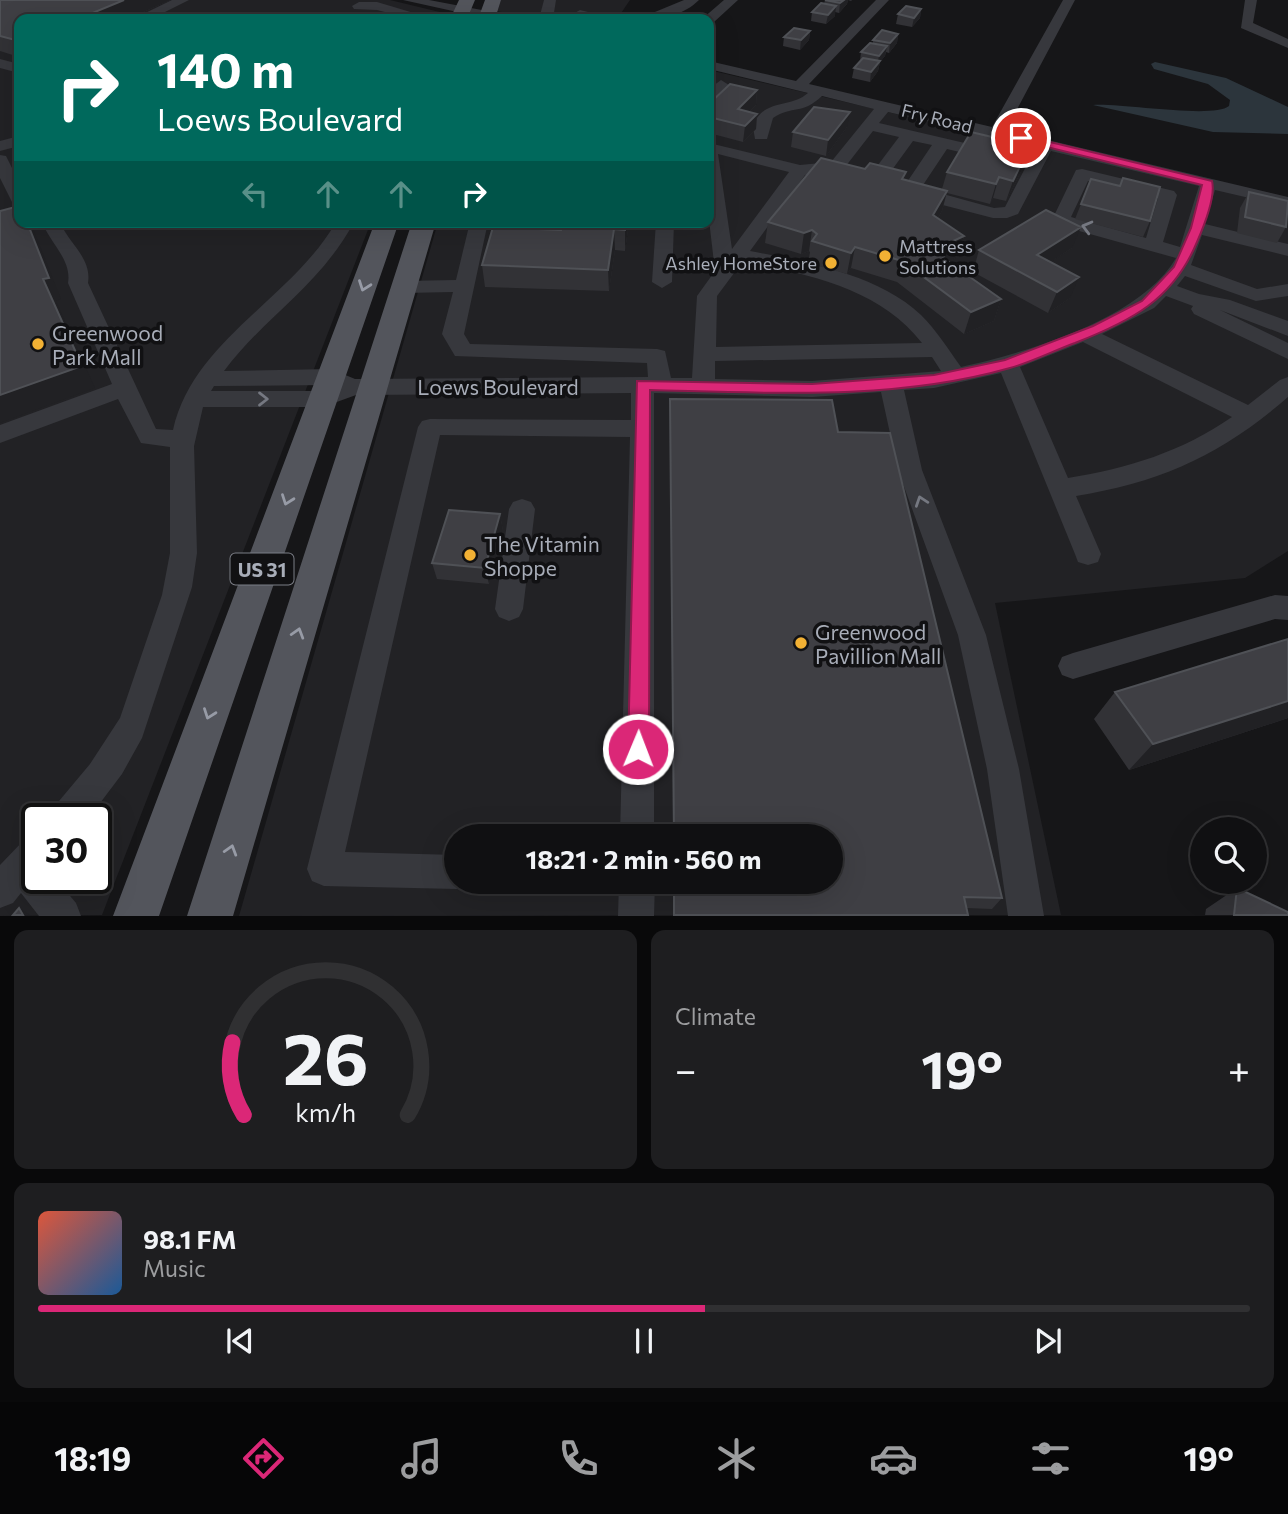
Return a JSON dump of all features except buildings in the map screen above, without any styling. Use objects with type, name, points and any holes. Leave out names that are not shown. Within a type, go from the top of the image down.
[{"type":"main road","name":"US 31","points":[[211,915],[386,228]]},
{"type":"main road","name":"US 31","points":[[136,915],[346,388],[404,287],[422,228]]},
{"type":"street","points":[[151,14],[183,0]]},
{"type":"street","points":[[410,0],[490,11]]},
{"type":"street","points":[[448,0],[463,9]]},
{"type":"street","points":[[714,15],[732,0]]},
{"type":"street","points":[[799,86],[883,0]]},
{"type":"street","points":[[997,132],[1069,0]]},
{"type":"street","points":[[1251,0],[1246,25],[1288,44]]},
{"type":"street","points":[[662,14],[686,1]]},
{"type":"street","points":[[361,2],[409,14]]},
{"type":"street","points":[[375,14],[383,7]]},
{"type":"street","name":"Fry Road","points":[[714,66],[1288,202]]},
{"type":"street","points":[[715,84],[733,71]]},
{"type":"street","points":[[761,136],[760,127],[765,114],[781,106],[804,105],[820,90]]},
{"type":"street","points":[[714,148],[800,170],[836,167],[885,105]]},
{"type":"street","points":[[869,125],[1022,162]]},
{"type":"street","points":[[863,178],[909,135]]},
{"type":"street","points":[[910,191],[942,143]]},
{"type":"street","points":[[825,167],[993,213],[1007,213],[1012,210],[1022,162],[1046,144]]},
{"type":"street","points":[[0,160],[14,189]]},
{"type":"street","points":[[703,386],[707,296],[800,170]]},
{"type":"street","points":[[1153,244],[1168,195],[1082,174],[1061,220],[1153,244],[1184,262],[1255,295],[1288,290]]},
{"type":"street","name":"Loews Boulevard","points":[[200,389],[651,385],[812,389],[934,380],[954,373],[1008,364],[1084,334],[1147,304],[1164,288],[1184,262],[1197,228],[1208,184]]},
{"type":"street","points":[[714,189],[725,273]]},
{"type":"street","points":[[54,228],[61,243],[74,254],[81,270],[78,283],[149,437],[168,439],[186,436]]},
{"type":"street","points":[[78,803],[131,729],[182,572],[189,411],[200,389],[248,329],[318,266],[336,243],[342,228]]},
{"type":"street","points":[[561,228],[560,237],[505,237],[477,230],[453,334],[463,351],[657,356],[642,429],[637,824]]},
{"type":"street","points":[[662,282],[665,228]]},
{"type":"street","points":[[1197,228],[1288,250]]},
{"type":"street","points":[[739,254],[833,278],[888,302],[907,314],[954,373]]},
{"type":"street","points":[[404,287],[463,286]]},
{"type":"street","points":[[1164,288],[1195,300],[1223,304],[1288,329]]},
{"type":"street","points":[[1195,300],[1198,307],[1208,315],[1288,352]]},
{"type":"street","points":[[1084,334],[1252,417]]},
{"type":"street","points":[[705,354],[936,350]]},
{"type":"street","points":[[1008,364],[1088,554]]},
{"type":"street","points":[[891,383],[910,470],[932,532],[951,573],[972,635],[1003,769],[1026,915]]},
{"type":"street","points":[[1059,489],[1131,476],[1176,458],[1252,417],[1288,384]]},
{"type":"street","points":[[0,434],[125,388]]},
{"type":"street","points":[[444,872],[324,870],[430,427],[642,429]]},
{"type":"street","points":[[509,609],[522,509]]},
{"type":"street","points":[[1073,666],[1275,607],[1288,608]]},
{"type":"street","points":[[20,870],[63,915]]},
{"type":"street","points":[[636,915],[637,894]]},
{"type":"shaded area","points":[[0,0],[390,0],[448,14],[14,14],[14,228],[369,228],[112,889],[112,803],[21,803],[21,894],[110,894],[102,915],[0,916]]},
{"type":"shaded area","points":[[501,0],[630,0],[620,14],[510,14],[497,11]]},
{"type":"shaded area","points":[[1155,62],[1226,78],[1288,107],[1288,134],[1213,132],[1093,105],[1187,111],[1220,110],[1229,106],[1230,100],[1208,84],[1154,69],[1151,64]]},
{"type":"shaded area","points":[[714,71],[1288,206],[1288,551],[1245,578],[995,603],[1061,915],[239,916],[436,228],[714,228]]},
{"type":"place","name":"Mattress Solutions","points":[[885,256]]},
{"type":"place","name":"Ashley HomeStore","points":[[831,263]]},
{"type":"place","name":"Greenwood Park Mall","points":[[38,344]]},
{"type":"place","name":"The Vitamin Shoppe","points":[[470,555]]},
{"type":"place","name":"Greenwood Pavillion Mall","points":[[801,643]]},
{"type":"route","points":[[638,749],[643,385],[812,389],[934,380],[954,373],[1008,364],[1111,323],[1147,304],[1176,275],[1197,228],[1208,184],[1021,138]]}]
